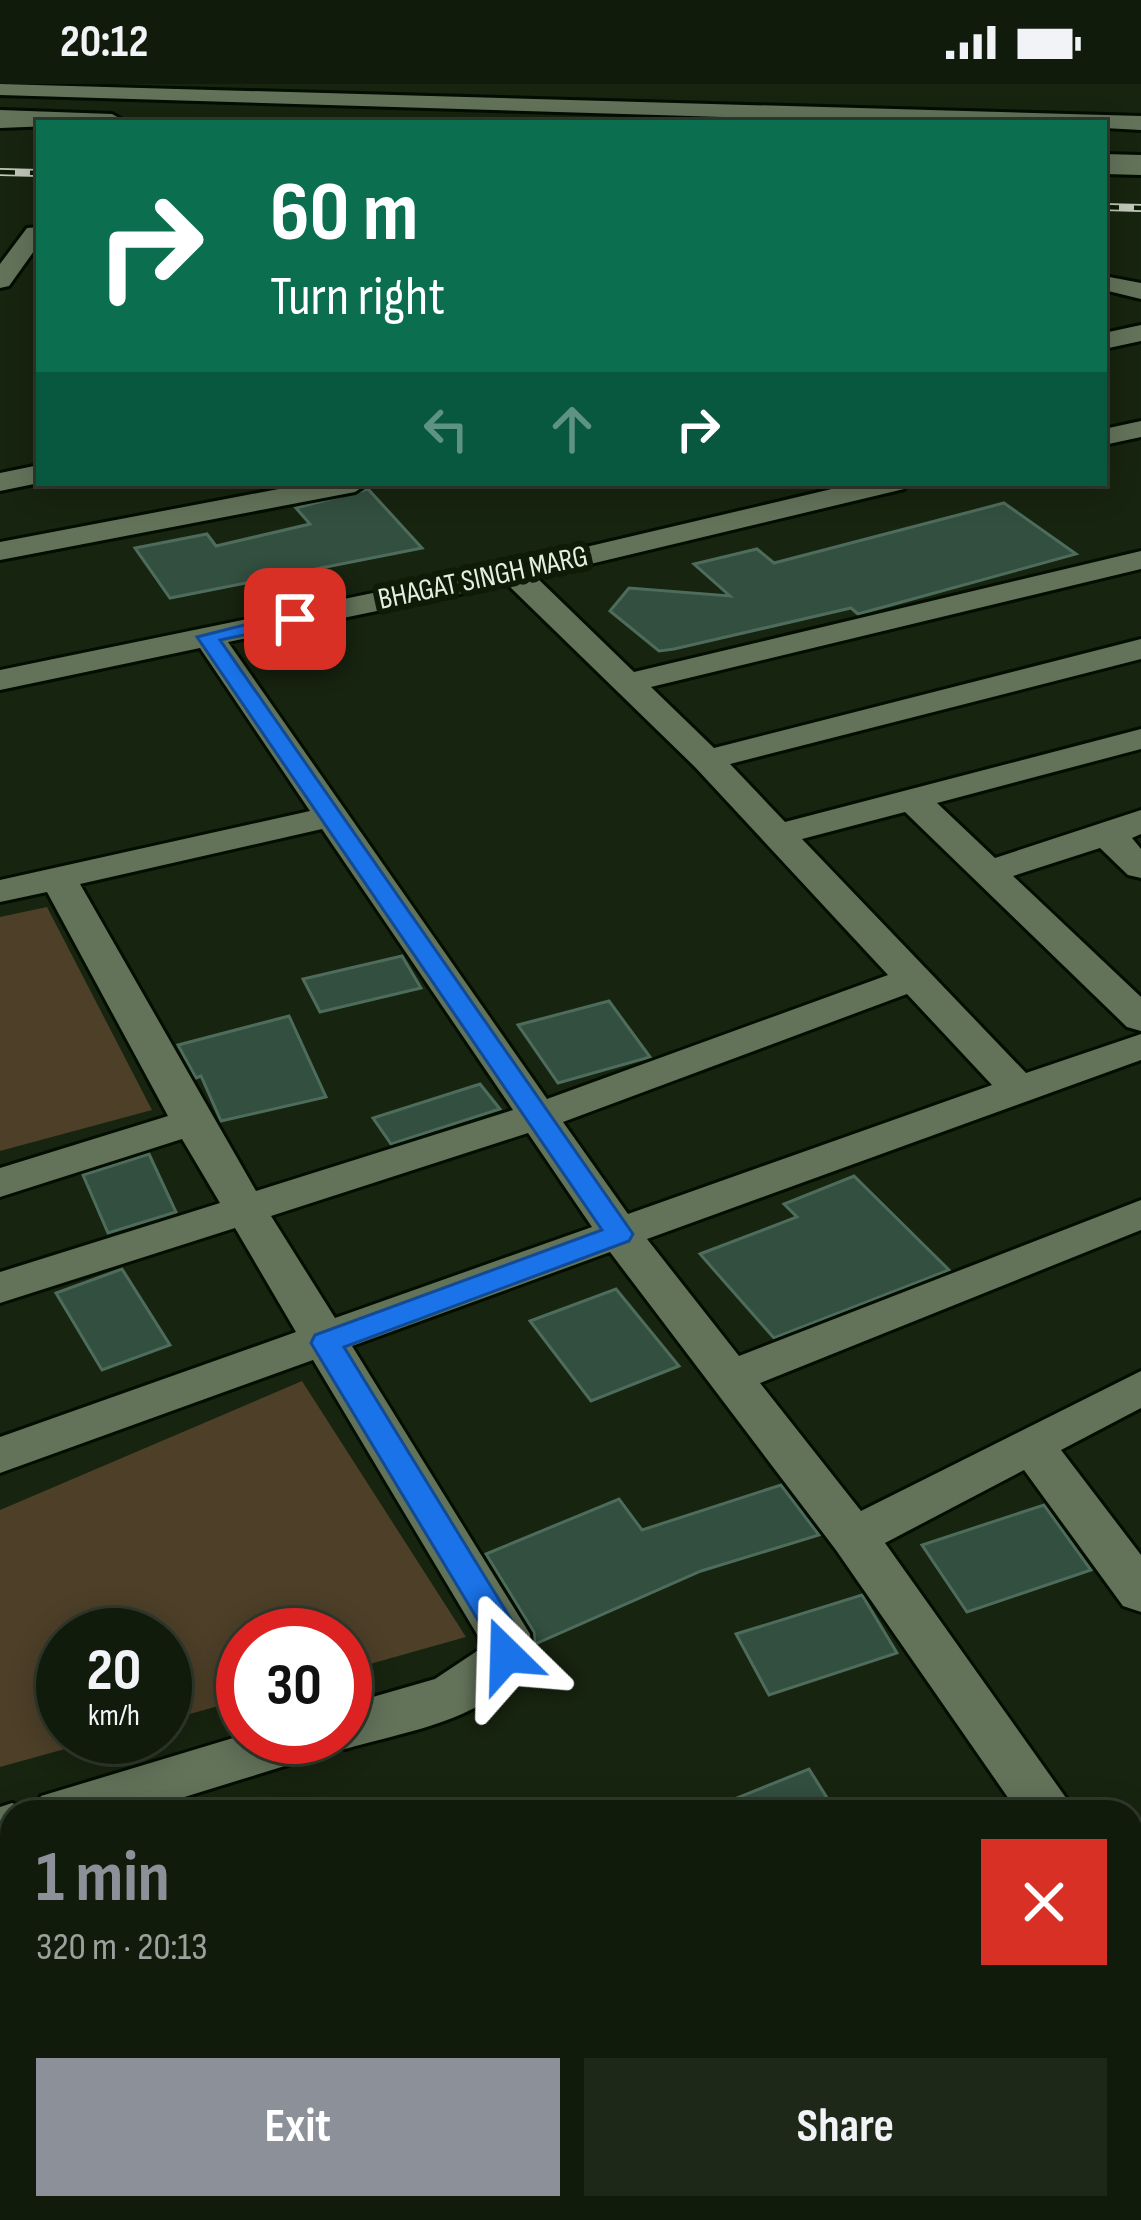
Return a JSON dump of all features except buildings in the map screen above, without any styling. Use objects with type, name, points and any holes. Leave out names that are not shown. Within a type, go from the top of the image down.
[{"type":"main road","points":[[0,119],[122,100]]},
{"type":"main road","points":[[0,131],[36,132]]},
{"type":"main road","points":[[0,140],[36,141]]},
{"type":"main road","points":[[1107,152],[1141,153]]},
{"type":"main road","points":[[1107,164],[1141,165]]},
{"type":"street","points":[[0,89],[122,100],[373,92],[1067,120]]},
{"type":"street","points":[[356,120],[373,92]]},
{"type":"street","points":[[1107,122],[1141,123]]},
{"type":"street","points":[[0,231],[36,233]]},
{"type":"street","points":[[0,280],[36,234]]},
{"type":"street","points":[[1107,339],[1141,333]]},
{"type":"street","points":[[1107,436],[1141,429]]},
{"type":"street","points":[[0,482],[36,475]]},
{"type":"street","points":[[0,551],[339,486]]},
{"type":"street","name":"BHAGAT SINGH MARG","points":[[0,680],[514,573],[831,489],[862,486]]},
{"type":"street","points":[[628,683],[1141,560]]},
{"type":"street","points":[[514,573],[707,760],[1020,1091]]},
{"type":"street","points":[[208,637],[619,1234],[854,1537],[1040,1800]]},
{"type":"street","points":[[707,760],[1141,649]]},
{"type":"street","points":[[780,835],[1141,739]]},
{"type":"street","points":[[913,799],[1141,1018]]},
{"type":"street","points":[[0,891],[335,816]]},
{"type":"street","points":[[988,872],[1127,827]]},
{"type":"street","points":[[1127,827],[1119,850],[1141,866]]},
{"type":"street","points":[[59,880],[192,1121],[504,1634],[506,1655],[488,1677],[464,1691],[372,1719]]},
{"type":"street","points":[[0,1288],[539,1116],[915,979]]},
{"type":"street","points":[[0,1455],[326,1343],[1141,1046]]},
{"type":"street","points":[[0,1183],[192,1121]]},
{"type":"street","points":[[730,1377],[1141,1214]]},
{"type":"street","points":[[854,1537],[1141,1388]]},
{"type":"street","points":[[1031,1445],[1141,1592]]},
{"type":"street","points":[[100,1800],[221,1764]]},
{"type":"shaded area","points":[[47,907],[152,1110],[0,1151],[0,917]]},
{"type":"shaded area","points":[[302,1381],[466,1637],[372,1663],[372,1608],[216,1608],[216,1707],[192,1713],[192,1608],[36,1608],[36,1757],[0,1767],[0,1510]]},
{"type":"railway","points":[[0,172],[36,173]]},
{"type":"railway","points":[[1107,207],[1141,208]]},
{"type":"route","points":[[295,619],[208,637],[619,1234],[326,1343],[504,1634],[506,1655]]}]
